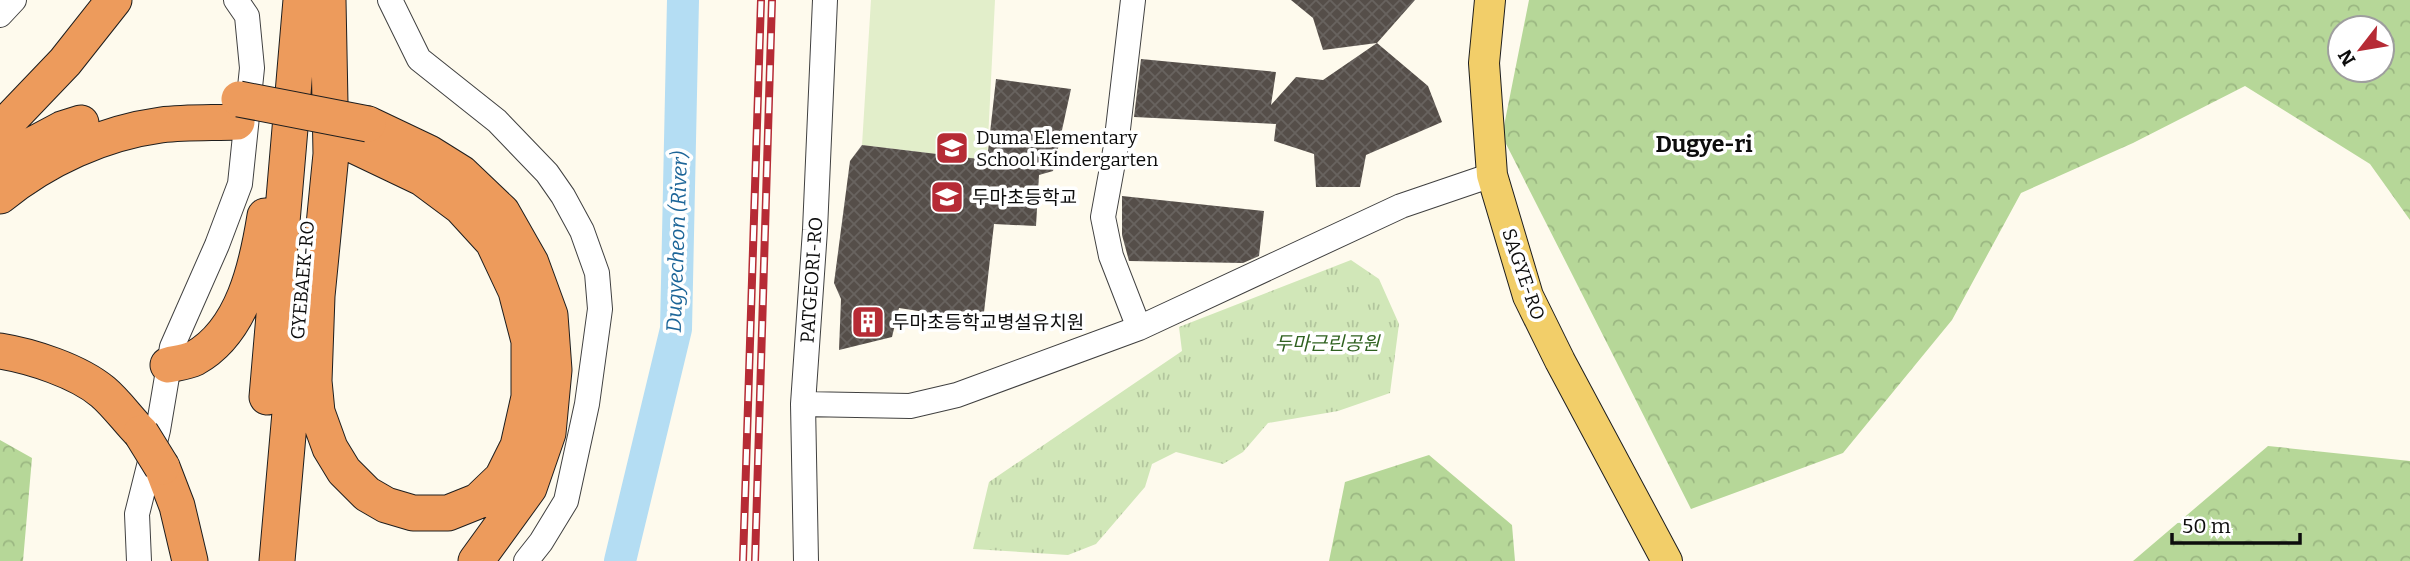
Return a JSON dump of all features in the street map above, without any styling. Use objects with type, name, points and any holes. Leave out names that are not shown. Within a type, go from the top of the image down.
[{"type":"highway","points":[[0,130],[65,62],[114,0]]},
{"type":"highway","name":"GYEBAEK-RO","points":[[253,561],[301,0]]},
{"type":"highway","points":[[327,0],[331,154],[317,296],[314,381],[317,412],[330,448],[344,471],[367,494],[386,505],[412,513],[448,513],[478,501],[502,478],[518,446],[529,397],[529,341],[516,291],[493,242],[461,206],[362,136]]},
{"type":"highway","name":"GYEBAEK-RO","points":[[278,561],[327,0]]},
{"type":"highway","points":[[168,365],[194,359],[220,338],[242,307],[262,232],[276,142],[294,79]]},
{"type":"highway","points":[[0,162],[62,129],[110,114],[159,104],[204,100],[429,153],[461,173],[502,212],[531,263],[550,315],[554,370],[548,433],[528,488],[476,561]]},
{"type":"highway","points":[[0,196],[20,180],[72,151],[117,135],[238,110]]},
{"type":"highway","points":[[0,351],[27,355],[102,391],[141,433],[162,467],[177,506],[190,561]]},
{"type":"main road","name":"SAGYE-RO","points":[[1490,0],[1484,63],[1492,175],[1528,296],[1667,561]]},
{"type":"street","points":[[0,15],[13,0]]},
{"type":"street","points":[[139,561],[137,514],[158,430],[172,347],[217,245],[240,184],[253,68],[247,16],[236,0]]},
{"type":"street","points":[[390,0],[419,60],[497,121],[547,173],[582,231],[597,274],[600,309],[587,404],[566,501],[526,561]]},
{"type":"street","name":"PATGEORI-RO","points":[[806,561],[803,404],[815,230],[825,0]]},
{"type":"street","points":[[1133,0],[1115,146],[1103,217],[1111,256],[1139,328]]},
{"type":"street","points":[[803,404],[910,406],[957,395],[1139,328],[1401,206],[1492,175]]},
{"type":"green space","points":[[871,0],[995,0],[987,160],[862,145]]},
{"type":"green space","points":[[1529,0],[2410,0],[2410,220],[2370,164],[2245,86],[2133,143],[2021,193],[1952,320],[1843,453],[1691,509],[1502,136]]},
{"type":"green space","name":"두마근린공원","points":[[1351,260],[1379,279],[1399,324],[1390,393],[1338,411],[1268,423],[1243,452],[1223,464],[1176,452],[1152,464],[1145,487],[1096,544],[1068,555],[973,549],[989,482],[1182,351],[1179,327]]},
{"type":"green space","points":[[0,440],[32,458],[23,561],[0,561]]},
{"type":"green space","points":[[2268,446],[2410,461],[2410,561],[2133,561]]},
{"type":"green space","points":[[1429,455],[1512,525],[1515,561],[1329,561],[1345,482]]},
{"type":"building","points":[[1291,0],[1415,0],[1377,43],[1323,50],[1313,18]]},
{"type":"building","points":[[1377,43],[1428,86],[1442,122],[1366,155],[1360,187],[1316,187],[1314,154],[1274,141],[1276,124],[1134,117],[1141,59],[1276,72],[1271,105],[1296,77],[1323,80]]},
{"type":"building","name":"두마초등학교","points":[[996,79],[1071,89],[1053,171],[1039,175],[1036,226],[994,224],[983,321],[899,308],[892,337],[839,350],[841,299],[834,283],[850,161],[862,145],[987,160]]},
{"type":"building","points":[[1122,196],[1264,211],[1259,256],[1243,263],[1129,261],[1122,235]]},
{"type":"waterway","name":"Dugyecheon (River)","points":[[620,561],[676,329],[683,0]]},
{"type":"railway","points":[[743,561],[761,0]]},
{"type":"railway","points":[[755,561],[772,0]]},
{"type":"place","name":"Duma Elementary School Kindergarten","points":[[952,148]]},
{"type":"place","name":"두마초등학교","points":[[947,197]]},
{"type":"place","name":"두마초등학교병설유치원","points":[[868,322]]},
{"type":"district","name":"Dugye-ri","points":[[1704,144]]}]
